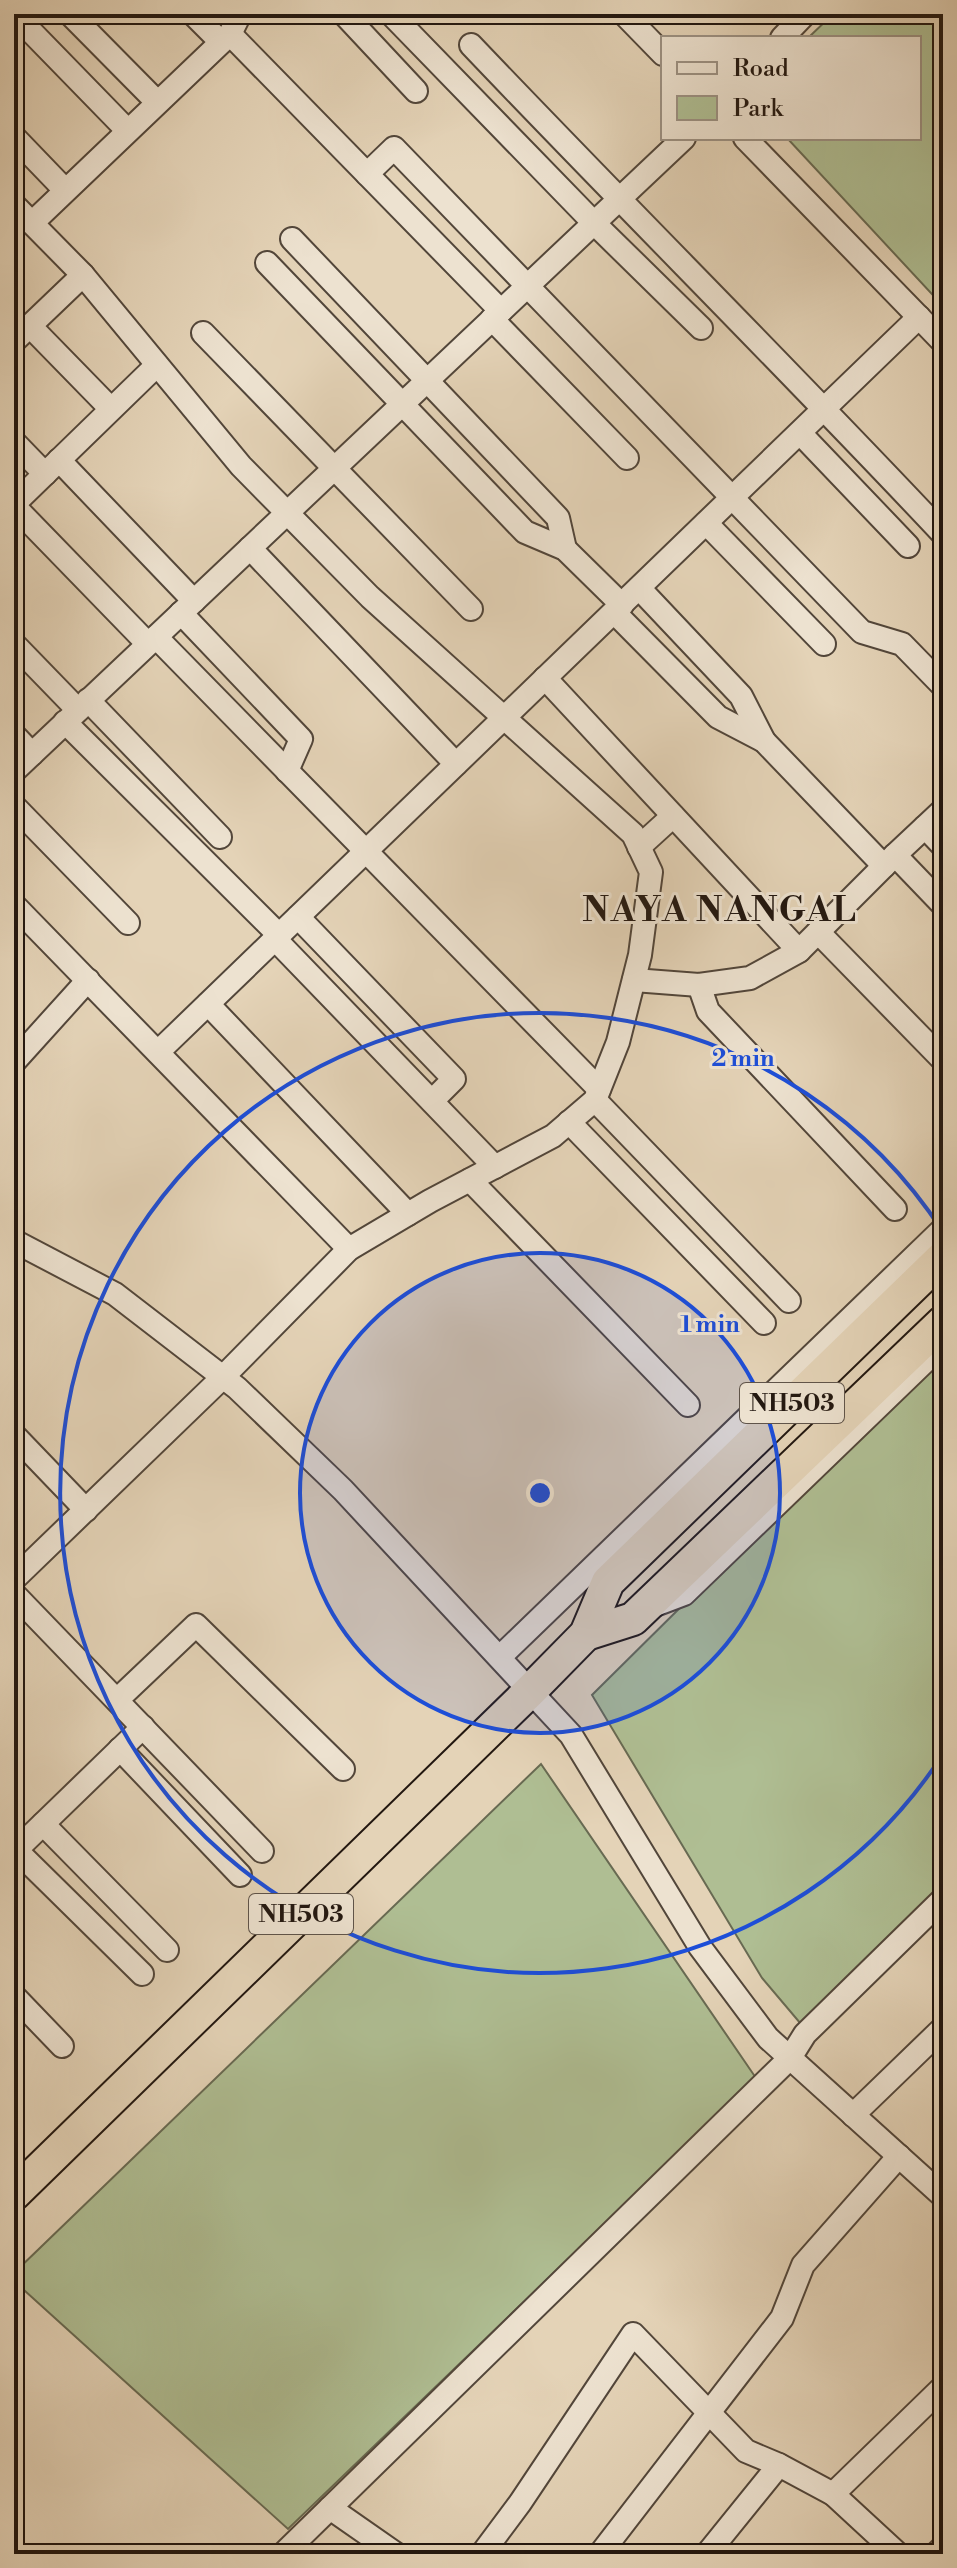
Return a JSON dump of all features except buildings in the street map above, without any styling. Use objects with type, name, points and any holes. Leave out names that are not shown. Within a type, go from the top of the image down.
[{"type":"highway","name":"NH503","points":[[14,2194],[531,1690],[586,1634],[608,1582],[943,1257]]},
{"type":"highway","name":"NH503","points":[[586,1634],[633,1619],[943,1322]]},
{"type":"street","points":[[14,14],[127,130]]},
{"type":"street","points":[[70,14],[157,102]]},
{"type":"street","points":[[193,14],[230,30],[367,174],[627,458]]},
{"type":"street","points":[[344,14],[416,91]]},
{"type":"street","points":[[391,14],[701,328]]},
{"type":"street","points":[[624,14],[661,52]]},
{"type":"street","points":[[784,36],[805,14]]},
{"type":"street","points":[[32,223],[230,30]]},
{"type":"street","points":[[471,45],[825,408],[943,534]]},
{"type":"street","points":[[14,137],[65,190]]},
{"type":"street","points":[[14,771],[682,140]]},
{"type":"street","points":[[747,140],[943,342]]},
{"type":"street","points":[[367,174],[394,148],[862,632],[902,644],[943,686]]},
{"type":"street","points":[[14,205],[83,275],[241,466],[370,597],[633,834],[651,872],[634,980],[618,1042],[597,1095],[553,1136],[349,1249],[223,1377],[14,1579]]},
{"type":"street","points":[[292,239],[558,518],[565,549]]},
{"type":"street","points":[[267,263],[525,532],[565,549],[718,717],[764,741],[889,860],[943,905]]},
{"type":"street","points":[[83,275],[21,330],[111,409]]},
{"type":"street","points":[[158,1052],[919,317]]},
{"type":"street","points":[[203,333],[471,609]]},
{"type":"street","points":[[157,365],[16,499],[152,640],[287,771],[789,1301]]},
{"type":"street","points":[[800,433],[908,546]]},
{"type":"street","points":[[14,442],[52,467],[188,607],[301,739],[287,771]]},
{"type":"street","points":[[706,523],[824,644]]},
{"type":"street","points":[[250,548],[456,764]]},
{"type":"street","points":[[639,588],[741,696],[764,741]]},
{"type":"street","points":[[14,644],[277,937],[495,1167]]},
{"type":"street","points":[[545,678],[799,951]]},
{"type":"street","points":[[77,711],[220,837]]},
{"type":"street","points":[[14,735],[32,754]]},
{"type":"street","points":[[14,806],[128,923]]},
{"type":"street","points":[[634,980],[699,985],[750,978],[799,951],[943,810]]},
{"type":"street","points":[[639,847],[673,816]]},
{"type":"street","points":[[925,827],[943,846]]},
{"type":"street","points":[[14,905],[349,1249]]},
{"type":"street","points":[[298,917],[454,1079],[432,1101]]},
{"type":"street","points":[[818,932],[943,1060]]},
{"type":"street","points":[[14,1062],[88,980]]},
{"type":"street","points":[[699,985],[708,1011],[895,1209]]},
{"type":"street","points":[[208,1004],[408,1214]]},
{"type":"street","points":[[569,1122],[764,1323]]},
{"type":"street","points":[[470,1180],[688,1405]]},
{"type":"street","points":[[500,1657],[943,1229]]},
{"type":"street","points":[[14,1241],[115,1294],[223,1377],[343,1490],[571,1735],[700,1947],[768,2038],[943,2196]]},
{"type":"street","points":[[643,1609],[684,1594],[943,1344]]},
{"type":"street","points":[[14,1435],[86,1510]]},
{"type":"street","points":[[614,1576],[623,1538]]},
{"type":"street","points":[[14,1594],[262,1851]]},
{"type":"street","points":[[117,1700],[196,1625],[343,1769]]},
{"type":"street","points":[[142,1974],[15,1851],[143,1727]]},
{"type":"street","points":[[120,1749],[240,1875]]},
{"type":"street","points":[[43,1824],[167,1950]]},
{"type":"street","points":[[283,2554],[790,2058],[805,2034],[943,1899]]},
{"type":"street","points":[[14,1996],[62,2046]]},
{"type":"street","points":[[853,2115],[943,2028]]},
{"type":"street","points":[[600,2554],[782,2318],[803,2265],[899,2156]]},
{"type":"street","points":[[482,2554],[520,2503],[633,2334],[746,2451],[833,2494],[898,2554]]},
{"type":"street","points":[[833,2494],[943,2387]]},
{"type":"street","points":[[707,2554],[779,2465]]},
{"type":"street","points":[[330,2508],[396,2554]]},
{"type":"street","points":[[936,2554],[943,2547]]},
{"type":"green space","points":[[833,14],[943,14],[943,306],[789,140],[921,140],[921,36],[810,36]]},
{"type":"green space","points":[[943,1347],[943,1901],[806,2030],[762,1978],[592,1695]]},
{"type":"green space","points":[[541,1764],[756,2078],[288,2529],[14,2281],[14,2273]]},
{"type":"district","name":"NAYA NANGAL","points":[[720,909]]}]
